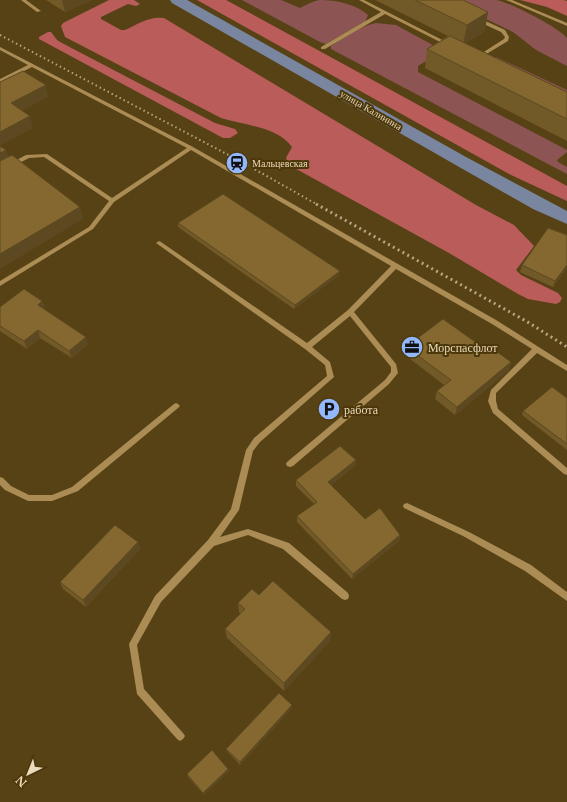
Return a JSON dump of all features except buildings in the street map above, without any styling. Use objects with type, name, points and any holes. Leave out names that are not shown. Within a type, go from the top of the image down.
[{"type":"main road","name":"улица Калинина","points":[[177,0],[460,161],[539,205],[567,218]]},
{"type":"street","points":[[23,0],[39,11]]},
{"type":"street","points":[[360,0],[456,48]]},
{"type":"street","points":[[508,0],[567,25]]},
{"type":"street","points":[[323,48],[385,12]]},
{"type":"street","points":[[470,15],[503,31],[507,37],[506,40],[477,59]]},
{"type":"street","points":[[0,48],[191,148],[396,265],[567,368]]},
{"type":"street","points":[[470,55],[483,62]]},
{"type":"street","points":[[0,81],[32,65]]},
{"type":"street","points":[[0,284],[91,228],[112,201],[191,148]]},
{"type":"street","points":[[0,171],[28,156],[45,155],[112,201]]},
{"type":"street","points":[[159,243],[307,347],[328,364],[331,377],[257,440],[250,450],[235,510],[211,543],[158,599],[133,644],[140,691],[180,736]]},
{"type":"street","points":[[307,347],[350,312],[396,265]]},
{"type":"street","points":[[290,464],[387,382],[395,373],[394,366],[350,312]]},
{"type":"street","points":[[537,349],[494,392],[492,401],[495,411],[567,472]]},
{"type":"street","points":[[0,480],[8,488],[28,498],[52,498],[75,489],[176,406]]},
{"type":"street","points":[[407,506],[466,534],[528,568],[567,597]]},
{"type":"street","points":[[211,543],[248,532],[286,546],[345,596]]},
{"type":"shaded area","points":[[109,0],[134,0],[140,4],[136,6],[128,4],[101,17],[101,19],[121,30],[125,30],[148,19],[164,18],[476,205],[514,225],[534,246],[516,270],[521,275],[558,293],[562,298],[560,302],[556,304],[528,299],[518,294],[449,253],[289,165],[286,158],[292,147],[286,140],[278,135],[260,128],[221,118],[65,37],[61,26],[63,23]]},
{"type":"shaded area","points":[[197,0],[226,0],[567,186],[567,201],[511,175]]},
{"type":"shaded area","points":[[242,0],[281,0],[300,8],[320,0],[333,1],[352,5],[368,15],[365,22],[326,44]]},
{"type":"shaded area","points":[[446,0],[496,0],[511,5],[533,16],[562,33],[567,38],[567,66],[536,50],[513,32]]},
{"type":"shaded area","points":[[520,0],[567,1],[567,16],[547,7]]},
{"type":"shaded area","points":[[376,23],[396,25],[440,49],[441,52],[418,66],[418,72],[567,150],[567,152],[557,160],[567,167],[567,174],[331,49],[331,46],[353,32],[370,24]]},
{"type":"shaded area","points":[[51,32],[57,40],[62,43],[215,123],[235,129],[238,133],[230,138],[223,138],[39,39],[39,37]]},
{"type":"shaded area","points":[[496,57],[567,90],[567,100],[490,62]]},
{"type":"railway","points":[[0,35],[240,161],[318,205]]},
{"type":"railway","points":[[316,204],[526,321],[567,347]]},
{"type":"place","name":"Мальцевская","points":[[237,163]]},
{"type":"place","name":"Морспасфлот","points":[[412,347]]},
{"type":"place","name":"работа","points":[[329,409]]}]
